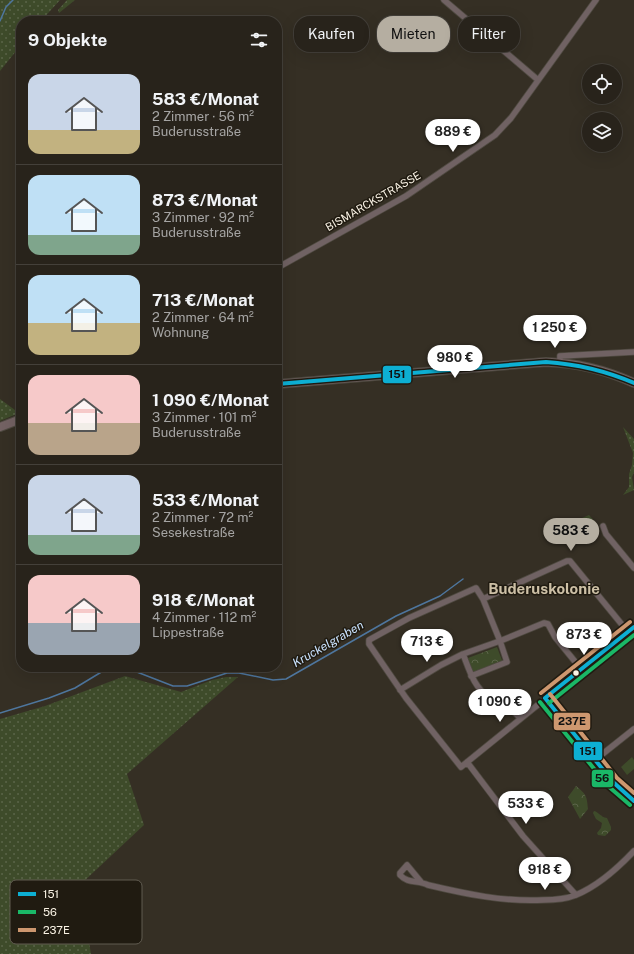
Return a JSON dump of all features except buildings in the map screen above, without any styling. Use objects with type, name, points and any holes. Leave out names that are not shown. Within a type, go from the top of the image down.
[{"type":"main road","points":[[282,384],[530,363],[560,363],[586,366],[604,371],[634,384]]},
{"type":"main road","points":[[0,428],[16,421]]},
{"type":"street","points":[[444,0],[538,80]]},
{"type":"street","name":"BISMARCKSTRASSE","points":[[282,265],[406,196],[495,135],[511,118],[596,0]]},
{"type":"street","points":[[560,363],[560,356],[634,352]]},
{"type":"street","points":[[603,526],[606,534],[634,568]]},
{"type":"street","points":[[484,598],[570,561],[628,632]]},
{"type":"street","points":[[472,676],[507,662],[484,598],[476,588],[409,618],[369,640],[369,644],[400,690],[461,767],[634,627]]},
{"type":"street","points":[[400,690],[441,665],[463,654],[546,623],[581,669]]},
{"type":"street","points":[[463,654],[476,684],[485,694],[512,709],[520,718]]},
{"type":"street","points":[[545,698],[613,782],[634,801]]},
{"type":"street","points":[[595,760],[634,729]]},
{"type":"street","points":[[467,762],[523,836],[576,895]]},
{"type":"street","points":[[421,882],[476,896],[507,900],[551,900],[576,895],[587,889],[632,858],[634,851]]},
{"type":"green space","points":[[0,0],[60,0],[46,16],[16,16],[16,51],[0,71]]},
{"type":"green space","points":[[67,0],[75,0],[59,13],[58,10]]},
{"type":"green space","points":[[0,399],[16,411],[16,414],[0,421]]},
{"type":"green space","points":[[623,427],[634,439],[634,472],[632,477],[634,490],[623,495],[629,487],[629,474],[632,465],[633,453]]},
{"type":"green space","points":[[589,515],[597,524],[585,533],[575,521]]},
{"type":"green space","points":[[497,647],[503,663],[473,674],[468,658]]},
{"type":"green space","points":[[125,676],[181,692],[212,680],[226,677],[238,677],[127,774],[144,825],[85,880],[10,880],[10,944],[89,944],[91,954],[0,954],[0,719],[45,706]]},
{"type":"green space","points":[[632,757],[634,760],[634,769],[627,775],[621,767]]},
{"type":"green space","points":[[576,786],[582,791],[588,805],[588,809],[580,819],[568,797]]},
{"type":"green space","points":[[594,811],[607,818],[611,827],[611,830],[605,836],[598,835],[597,833],[601,828],[602,823],[596,819],[593,813]]},
{"type":"waterway","points":[[0,21],[6,7],[13,0]]},
{"type":"waterway","name":"Kruckelgraben","points":[[137,672],[173,686],[187,686],[227,673],[239,673],[273,680],[286,679],[396,616],[440,596],[463,579]]},
{"type":"waterway","name":"Kruckelgraben","points":[[0,713],[49,698],[75,688],[101,672]]},
{"type":"transit line","name":"151","points":[[282,384],[546,362],[569,364],[591,369],[634,383]]},
{"type":"transit line","name":"237E","points":[[541,693],[630,622]]},
{"type":"transit line","name":"151","points":[[545,698],[634,627]]},
{"type":"transit line","name":"56","points":[[549,703],[634,635]]},
{"type":"transit line","name":"237E","points":[[550,694],[617,778],[634,793]]},
{"type":"transit line","name":"151","points":[[545,698],[613,782],[634,801]]},
{"type":"transit line","name":"56","points":[[540,702],[608,786],[630,805]]},
{"type":"district","name":"Buderuskolonie","points":[[544,589]]}]
